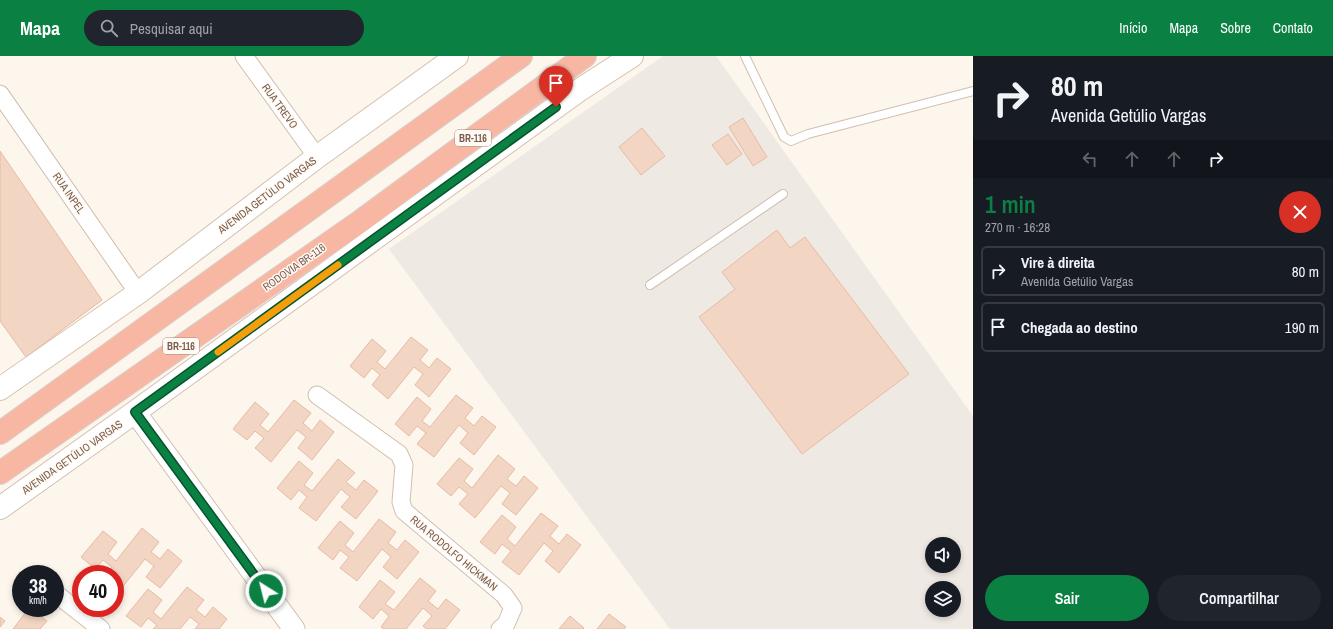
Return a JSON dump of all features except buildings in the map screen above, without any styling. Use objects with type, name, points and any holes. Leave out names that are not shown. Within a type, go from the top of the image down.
[{"type":"highway","points":[[0,433],[521,56]]},
{"type":"highway","name":"RODOVIA BR-116","points":[[0,473],[362,220],[585,56]]},
{"type":"main road","name":"AVENIDA GETÚLIO VARGAS","points":[[0,389],[138,293],[317,157],[456,56]]},
{"type":"main road","name":"AVENIDA GETÚLIO VARGAS","points":[[0,508],[578,91],[632,56]]},
{"type":"street","name":"RUA TREVO","points":[[244,56],[317,157]]},
{"type":"street","name":"RUA INPEL","points":[[0,94],[138,293]]},
{"type":"street","name":"RUA RODOLFO HICKMAN","points":[[317,395],[399,454],[404,464],[401,502],[404,511],[504,594],[513,608],[506,624],[500,629]]},
{"type":"street","points":[[135,412],[294,629]]},
{"type":"street","points":[[64,600],[101,629]]},
{"type":"lane","points":[[745,56],[784,137],[791,141],[808,134],[973,91]]},
{"type":"lane","points":[[650,285],[783,194]]},
{"type":"shaded area","points":[[663,56],[716,56],[973,416],[973,629],[670,629],[389,249]]},
{"type":"slow traffic","points":[[218,352],[338,265]]},
{"type":"route","points":[[266,591],[135,412],[556,107]]}]
